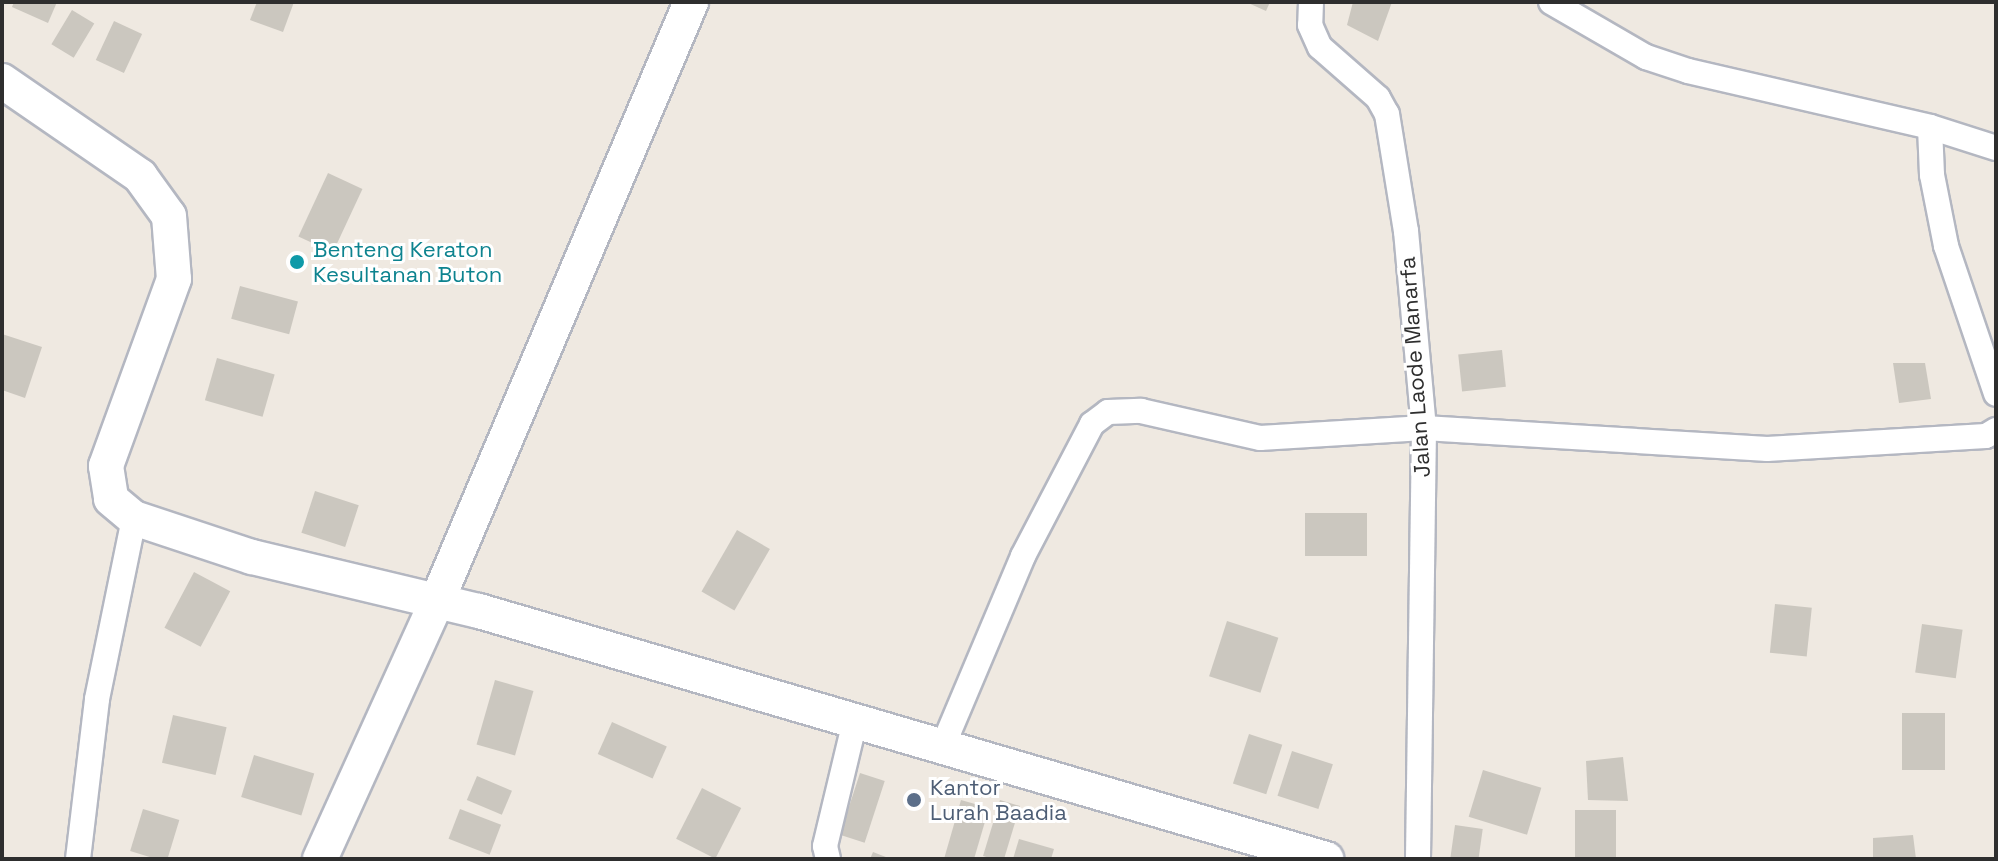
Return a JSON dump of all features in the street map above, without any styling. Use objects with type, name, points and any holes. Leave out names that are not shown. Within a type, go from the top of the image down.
[{"type":"main road","points":[[320,859],[437,601],[691,2]]},
{"type":"main road","points":[[2,81],[140,176],[169,216],[174,279],[106,466],[111,499],[134,518],[252,557],[437,601],[854,725],[1326,859]]},
{"type":"street","name":"Jalan Laode Manarfa","points":[[1311,2],[1310,25],[1320,47],[1378,98],[1387,114],[1406,231],[1424,428],[1418,859]]},
{"type":"street","points":[[1551,2],[1646,57],[1688,71],[1930,127],[1996,148]]},
{"type":"street","points":[[1930,127],[1932,175],[1946,246],[1996,394]]},
{"type":"street","points":[[942,748],[1023,556],[1092,424],[1108,412],[1141,411],[1260,438],[1424,428],[1767,449],[1986,436],[1996,430]]},
{"type":"street","points":[[78,859],[97,699],[134,518]]},
{"type":"street","points":[[828,859],[825,846],[854,725]]},
{"type":"building","points":[[14,2],[57,2],[48,23],[12,7]]},
{"type":"building","points":[[257,2],[294,2],[283,32],[250,20]]},
{"type":"building","points":[[1246,2],[1270,2],[1266,11]]},
{"type":"building","points":[[1353,2],[1392,2],[1378,41],[1347,25]]},
{"type":"building","points":[[72,10],[94,23],[74,58],[51,44]]},
{"type":"building","points":[[114,21],[142,34],[124,73],[96,60]]},
{"type":"building","points":[[328,173],[362,189],[333,253],[298,236]]},
{"type":"building","points":[[240,286],[298,302],[289,334],[231,319]]},
{"type":"building","points":[[2,334],[42,347],[25,398],[2,390]]},
{"type":"building","points":[[1502,350],[1506,387],[1462,391],[1458,355]]},
{"type":"building","points":[[217,358],[275,375],[263,417],[205,400]]},
{"type":"building","points":[[1893,363],[1925,363],[1931,399],[1899,403]]},
{"type":"building","points":[[315,491],[359,505],[345,547],[301,533]]},
{"type":"building","points":[[1305,513],[1367,513],[1367,556],[1305,556]]},
{"type":"building","points":[[737,530],[770,549],[734,610],[702,591]]},
{"type":"building","points":[[194,572],[230,591],[201,647],[164,628]]},
{"type":"building","points":[[1775,604],[1812,608],[1807,657],[1770,653]]},
{"type":"building","points":[[1227,621],[1278,638],[1260,693],[1209,676]]},
{"type":"building","points":[[1922,624],[1963,630],[1956,678],[1915,673]]},
{"type":"building","points":[[495,680],[533,691],[515,755],[477,744]]},
{"type":"building","points":[[1902,713],[1945,713],[1945,770],[1902,770]]},
{"type":"building","points":[[173,715],[227,727],[216,775],[162,763]]},
{"type":"building","points":[[612,722],[667,746],[653,778],[598,754]]},
{"type":"building","points":[[1249,734],[1282,745],[1266,794],[1233,783]]},
{"type":"building","points":[[1292,751],[1333,764],[1318,809],[1277,796]]},
{"type":"building","points":[[254,755],[314,773],[301,815],[241,797]]},
{"type":"building","points":[[1623,757],[1628,801],[1588,800],[1586,761]]},
{"type":"building","points":[[1483,770],[1541,788],[1527,835],[1469,817]]},
{"type":"building","points":[[860,773],[885,781],[865,843],[840,835]]},
{"type":"building","points":[[477,776],[512,791],[502,815],[467,800]]},
{"type":"building","points":[[702,788],[741,808],[715,859],[676,839]]},
{"type":"building","points":[[961,800],[989,808],[974,859],[944,859]]},
{"type":"building","points":[[1000,800],[1020,806],[1004,859],[993,859],[983,856]]},
{"type":"building","points":[[143,809],[179,820],[167,859],[130,851]]},
{"type":"building","points":[[460,809],[501,825],[490,855],[449,839]]},
{"type":"building","points":[[1575,810],[1616,810],[1616,859],[1575,859]]},
{"type":"building","points":[[1455,825],[1483,829],[1478,859],[1450,859]]},
{"type":"building","points":[[1913,835],[1916,859],[1873,859],[1873,838]]},
{"type":"building","points":[[1019,839],[1054,849],[1051,859],[1013,859]]},
{"type":"building","points":[[873,852],[891,859],[870,859]]},
{"type":"place","name":"Benteng Keraton Kesultanan Buton","points":[[297,262]]},
{"type":"place","name":"Kantor Lurah Baadia","points":[[914,800]]}]
